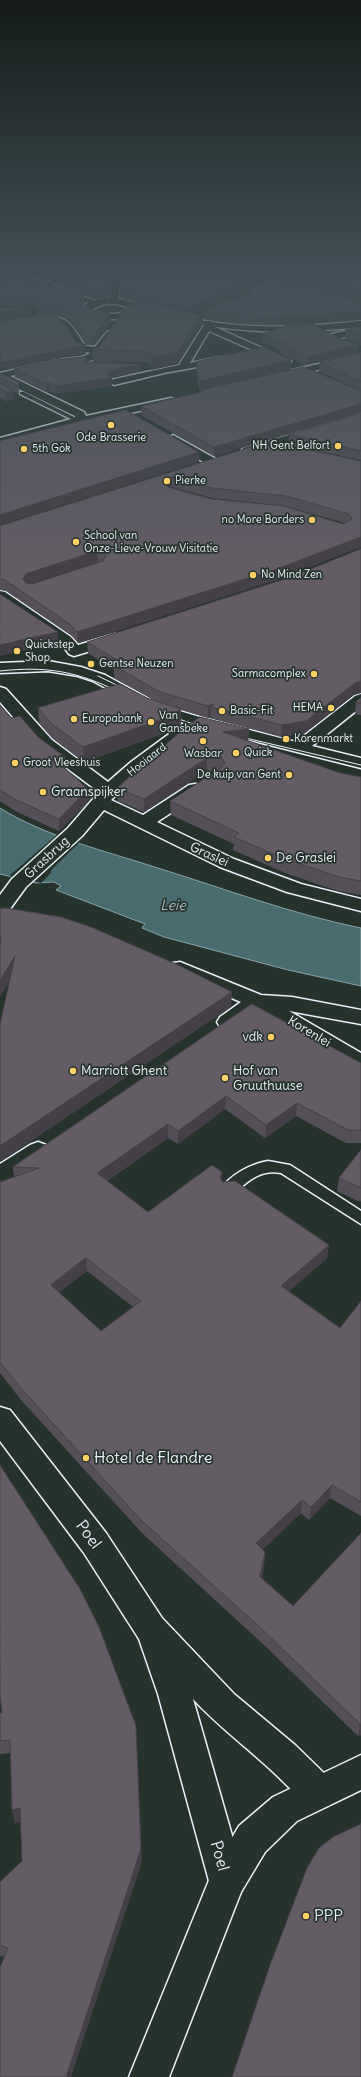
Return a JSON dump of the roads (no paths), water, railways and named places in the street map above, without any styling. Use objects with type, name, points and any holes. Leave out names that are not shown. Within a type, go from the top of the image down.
[{"type":"street","points":[[0,376],[19,371]]},
{"type":"street","points":[[103,371],[116,387],[161,371]]},
{"type":"street","points":[[269,379],[297,371]]},
{"type":"street","points":[[308,371],[318,376]]},
{"type":"street","points":[[0,376],[80,418]]},
{"type":"street","points":[[129,398],[141,407]]},
{"type":"street","points":[[0,442],[80,418],[123,411],[184,398]]},
{"type":"street","points":[[123,411],[137,418]]},
{"type":"street","points":[[198,466],[361,417]]},
{"type":"street","points":[[164,434],[212,462]]},
{"type":"street","points":[[267,445],[293,452]]},
{"type":"street","points":[[6,596],[66,640],[74,651]]},
{"type":"street","points":[[64,668],[74,651],[130,634]]},
{"type":"street","points":[[0,668],[28,666],[64,668],[99,678],[154,708],[181,717],[361,763]]},
{"type":"street","points":[[101,695],[122,691]]},
{"type":"street","name":"Graslei","points":[[0,692],[46,744],[105,796],[144,823],[227,863],[294,888],[361,905]]},
{"type":"street","points":[[299,748],[361,699]]},
{"type":"street","points":[[26,723],[42,714]]},
{"type":"street","name":"Hooiaard","points":[[105,796],[137,766],[197,722]]},
{"type":"street","points":[[144,823],[208,781]]},
{"type":"street","name":"Grasbrug","points":[[5,913],[19,884],[74,832],[105,796]]},
{"type":"street","name":"Korenlei","points":[[162,961],[361,1063]]},
{"type":"street","name":"Korenlei","points":[[250,1007],[292,1004],[361,1017]]},
{"type":"street","points":[[210,1034],[250,1007]]},
{"type":"street","points":[[0,1176],[54,1140]]},
{"type":"street","name":"Poel","points":[[0,1419],[96,1543],[151,1629],[222,1706],[283,1757],[319,1792]]},
{"type":"street","name":"Poel","points":[[149,2077],[227,1881],[175,1694],[151,1629]]},
{"type":"street","points":[[227,1881],[252,1839],[285,1809],[361,1772]]},
{"type":"lane","points":[[22,393],[80,418]]},
{"type":"lane","points":[[13,395],[47,412]]},
{"type":"lane","points":[[228,1190],[252,1171],[262,1166],[275,1166],[285,1169],[361,1218]]},
{"type":"water","name":"Leie","points":[[0,808],[37,827],[77,842],[259,901],[310,916],[361,928],[361,986],[288,970],[164,937],[142,928],[145,924],[56,890],[61,886],[54,882],[36,883],[0,874]]},
{"type":"tram line","points":[[0,671],[32,669],[61,672],[89,679],[119,692]]},
{"type":"tram line","points":[[98,676],[125,689]]},
{"type":"tram line","points":[[170,716],[202,727]]},
{"type":"tram line","points":[[237,736],[361,765]]},
{"type":"place","name":"Ode Brasserie","points":[[111,425]]},
{"type":"place","name":"NH Gent Belfort","points":[[338,446]]},
{"type":"place","name":"5th Gök","points":[[24,449]]},
{"type":"place","name":"Pierke","points":[[167,481]]},
{"type":"place","name":"no More Borders","points":[[312,520]]},
{"type":"place","name":"School van Onze-Lieve-Vrouw Visitatie","points":[[76,542]]},
{"type":"place","name":"No Mind Zen","points":[[253,575]]},
{"type":"place","name":"Quickstep Shop","points":[[17,651]]},
{"type":"place","name":"Gentse Neuzen","points":[[91,664]]},
{"type":"place","name":"Sarmacomplex","points":[[314,674]]},
{"type":"place","name":"HEMA","points":[[331,708]]},
{"type":"place","name":"Basic-Fit","points":[[222,711]]},
{"type":"place","name":"Europabank","points":[[74,719]]},
{"type":"place","name":"Van Gansbeke","points":[[151,722]]},
{"type":"place","name":"Korenmarkt","points":[[286,739]]},
{"type":"place","name":"Wasbar","points":[[203,741]]},
{"type":"place","name":"Quick","points":[[236,753]]},
{"type":"place","name":"Groot Vleeshuis","points":[[15,763]]},
{"type":"place","name":"De kuip van Gent","points":[[289,775]]},
{"type":"place","name":"Graanspijker","points":[[43,792]]},
{"type":"place","name":"De Graslei","points":[[268,858]]},
{"type":"place","name":"vdk","points":[[271,1037]]},
{"type":"place","name":"Marriott Ghent","points":[[73,1071]]},
{"type":"place","name":"Hof van Gruuthuuse","points":[[225,1078]]},
{"type":"place","name":"Hotel de Flandre","points":[[86,1458]]},
{"type":"place","name":"PPP","points":[[306,1916]]}]
